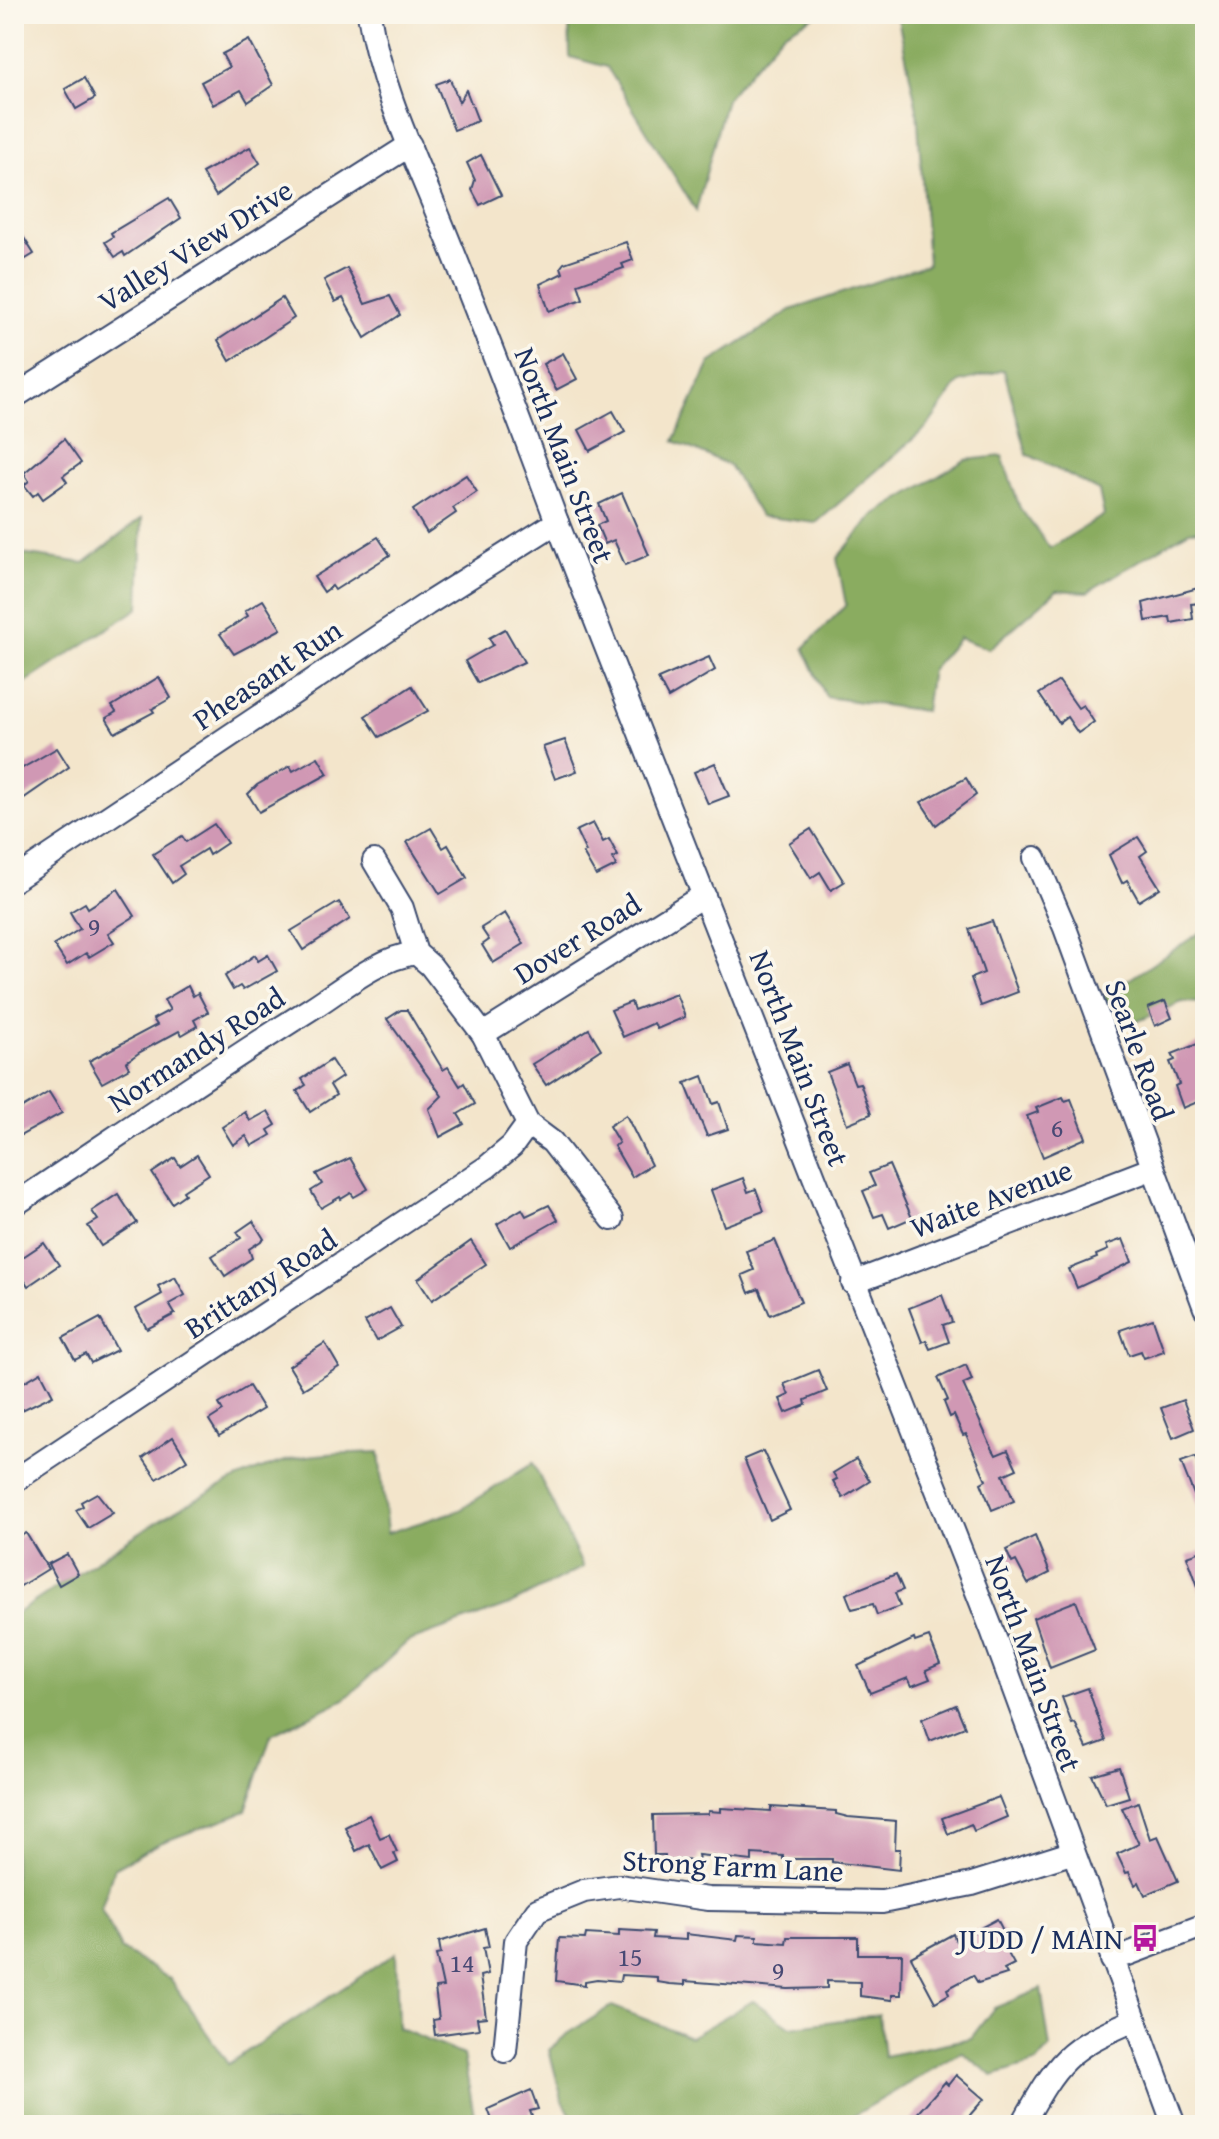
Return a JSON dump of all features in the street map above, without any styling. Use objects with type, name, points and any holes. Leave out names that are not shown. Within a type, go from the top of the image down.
[{"type":"street","name":"North Main Street","points":[[369,14],[380,61],[410,145],[499,363],[557,522],[853,1283],[992,1630],[1071,1853],[1174,2125]]},
{"type":"street","name":"Valley View Drive","points":[[14,397],[410,145]]},
{"type":"street","name":"Pheasant Run","points":[[14,880],[414,613],[557,522]]},
{"type":"street","name":"Searle Road","points":[[1035,858],[1065,928],[1151,1169],[1205,1308]]},
{"type":"street","points":[[374,861],[402,908],[416,953],[431,966],[483,1034],[528,1124],[552,1142],[612,1219]]},
{"type":"street","name":"Dover Road","points":[[483,1034],[704,895]]},
{"type":"street","name":"Normandy Road","points":[[14,1205],[311,1009],[401,955],[416,953]]},
{"type":"street","name":"Brittany Road","points":[[14,1481],[487,1167],[512,1146],[528,1124]]},
{"type":"street","name":"Waite Avenue","points":[[853,1283],[1151,1169]]},
{"type":"street","name":"Strong Farm Lane","points":[[505,2051],[516,1941],[537,1910],[584,1891],[619,1886],[708,1899],[882,1902],[972,1884],[1071,1853]]},
{"type":"street","points":[[1112,1960],[1205,1925]]},
{"type":"street","points":[[1022,2125],[1043,2084],[1061,2062],[1091,2040],[1135,2020]]},
{"type":"green space","points":[[569,14],[818,14],[783,33],[726,99],[696,211],[607,67],[570,57]]},
{"type":"green space","points":[[897,14],[1205,14],[1205,530],[1189,531],[1087,592],[1057,590],[989,649],[959,638],[931,670],[925,711],[826,697],[804,648],[846,605],[837,558],[874,515],[965,460],[1002,456],[1020,508],[1050,548],[1104,515],[1099,491],[1027,454],[1004,370],[959,382],[927,427],[816,523],[760,516],[729,465],[674,441],[710,363],[791,310],[928,264],[917,109]]},
{"type":"green space","points":[[142,518],[139,608],[14,690],[14,553],[84,563]]},
{"type":"green space","points":[[1205,929],[1205,1003],[1182,1002],[1120,1029],[1103,997]]},
{"type":"green space","points":[[379,1452],[387,1533],[460,1510],[533,1463],[583,1567],[509,1605],[407,1642],[345,1699],[271,1735],[246,1811],[160,1843],[114,1868],[101,1909],[121,1949],[170,1979],[228,2064],[396,1953],[398,2028],[463,2055],[476,2125],[14,2125],[14,1615],[149,1526],[222,1486],[293,1459]]},
{"type":"green space","points":[[1041,1989],[1050,2048],[1038,2062],[993,2076],[962,2052],[848,2119],[765,2125],[576,2125],[562,2099],[549,2050],[566,2035],[612,2006],[690,2037],[753,2001],[791,2027],[879,2015],[884,2056],[971,2038],[994,2008]]},
{"type":"building","points":[[249,40],[273,85],[248,102],[241,90],[213,105],[201,82],[229,67],[222,54]]},
{"type":"building","points":[[84,78],[95,98],[76,109],[65,89]]},
{"type":"building","points":[[450,79],[459,102],[466,90],[478,121],[454,130],[436,84]]},
{"type":"building","points":[[250,147],[260,163],[216,196],[202,173]]},
{"type":"building","points":[[481,155],[501,195],[480,205],[472,190],[475,180],[467,163]]},
{"type":"building","points":[[169,198],[181,218],[125,256],[123,252],[115,257],[105,242],[113,237],[111,233]]},
{"type":"building","points":[[14,222],[34,254],[14,266]]},
{"type":"building","points":[[626,242],[633,260],[622,264],[624,268],[578,284],[583,299],[549,311],[540,284],[563,273],[561,267],[564,263]]},
{"type":"building","points":[[347,268],[365,304],[390,296],[400,315],[365,338],[343,298],[335,302],[324,280]]},
{"type":"building","points":[[282,298],[294,318],[230,361],[218,340]]},
{"type":"building","points":[[563,353],[577,379],[556,390],[543,364]]},
{"type":"building","points":[[613,411],[625,432],[590,451],[579,430]]},
{"type":"building","points":[[64,439],[81,463],[63,476],[67,482],[43,499],[38,492],[33,496],[24,485],[29,481],[24,473]]},
{"type":"building","points":[[466,475],[477,492],[453,508],[456,513],[427,533],[413,510]]},
{"type":"building","points":[[622,493],[649,555],[625,565],[614,540],[605,544],[597,525],[606,521],[599,504]]},
{"type":"building","points":[[378,537],[390,555],[335,590],[332,586],[324,592],[314,577]]},
{"type":"building","points":[[1198,588],[1200,603],[1191,604],[1193,619],[1171,623],[1170,617],[1146,621],[1143,603]]},
{"type":"building","points":[[263,600],[281,629],[234,654],[220,634],[248,616],[245,611]]},
{"type":"building","points":[[505,629],[524,662],[478,683],[465,661],[493,645],[489,638]]},
{"type":"building","points":[[709,657],[715,670],[668,698],[658,679]]},
{"type":"building","points":[[159,677],[171,698],[152,709],[154,712],[115,733],[106,718],[116,712],[112,706]]},
{"type":"building","points":[[1059,681],[1078,708],[1083,705],[1094,722],[1078,733],[1067,717],[1059,723],[1039,694]]},
{"type":"building","points":[[412,686],[428,711],[379,737],[365,716]]},
{"type":"building","points":[[565,740],[577,771],[555,779],[543,747]]},
{"type":"building","points":[[57,748],[69,767],[14,805],[14,773]]},
{"type":"building","points":[[318,757],[328,774],[259,812],[248,794],[257,785],[290,766],[293,771]]},
{"type":"building","points":[[715,763],[729,796],[708,804],[694,772]]},
{"type":"building","points":[[966,778],[976,795],[936,825],[921,802]]},
{"type":"building","points":[[593,823],[603,842],[609,839],[618,856],[613,858],[616,866],[596,876],[583,853],[586,852],[576,831]]},
{"type":"building","points":[[214,824],[227,843],[209,855],[206,849],[179,866],[184,874],[172,883],[153,854],[182,836],[186,842]]},
{"type":"building","points":[[431,828],[443,848],[448,845],[467,878],[440,894],[407,842]]},
{"type":"building","points":[[811,829],[844,882],[831,890],[820,872],[811,878],[789,843]]},
{"type":"building","points":[[1138,837],[1147,851],[1140,856],[1160,888],[1139,901],[1127,880],[1122,883],[1109,855]]},
{"type":"building","points":[[118,889],[135,916],[108,933],[114,942],[89,957],[86,953],[67,965],[54,945],[80,929],[70,912],[85,903],[88,908]]},
{"type":"building","points":[[339,902],[350,919],[303,950],[291,931]]},
{"type":"building","points":[[505,913],[524,944],[493,963],[482,945],[489,940],[481,928]]},
{"type":"building","points":[[992,921],[1018,992],[981,1006],[971,978],[984,973],[969,929]]},
{"type":"building","points":[[255,955],[258,961],[268,955],[277,971],[243,990],[240,986],[233,990],[225,976]]},
{"type":"building","points":[[188,986],[193,996],[198,993],[208,1012],[194,1020],[197,1026],[182,1035],[179,1031],[140,1052],[126,1062],[129,1068],[102,1083],[89,1061],[157,1025],[153,1019],[170,1010],[164,1000]]},
{"type":"building","points":[[676,994],[685,1017],[657,1029],[654,1023],[623,1037],[611,1010],[631,1002],[634,1010]]},
{"type":"building","points":[[1165,1001],[1172,1018],[1155,1026],[1148,1008]]},
{"type":"building","points":[[401,1010],[407,1010],[443,1070],[448,1067],[460,1086],[464,1083],[475,1104],[458,1114],[464,1124],[440,1137],[429,1109],[442,1096],[387,1019]]},
{"type":"building","points":[[589,1029],[601,1049],[546,1085],[532,1064]]},
{"type":"building","points":[[1205,1041],[1205,1099],[1183,1108],[1175,1086],[1179,1084],[1170,1062],[1175,1060],[1172,1054]]},
{"type":"building","points":[[331,1060],[342,1077],[330,1085],[336,1095],[310,1112],[297,1091],[306,1085],[302,1079]]},
{"type":"building","points":[[847,1064],[855,1084],[860,1083],[871,1114],[847,1124],[827,1072]]},
{"type":"building","points":[[703,1076],[713,1104],[719,1102],[728,1129],[707,1136],[685,1083]]},
{"type":"building","points":[[49,1092],[62,1113],[20,1136],[14,1126],[14,1113]]},
{"type":"building","points":[[1063,1097],[1065,1101],[1071,1099],[1086,1138],[1043,1157],[1027,1116],[1038,1112],[1036,1108]]},
{"type":"building","points":[[268,1111],[276,1125],[268,1130],[271,1135],[252,1146],[246,1136],[233,1145],[222,1127],[245,1112],[250,1121]]},
{"type":"building","points":[[626,1115],[651,1165],[632,1177],[614,1146],[619,1143],[609,1126]]},
{"type":"building","points":[[197,1155],[209,1174],[183,1191],[185,1194],[172,1203],[152,1173],[175,1158],[180,1166]]},
{"type":"building","points":[[350,1158],[368,1189],[354,1197],[351,1193],[340,1197],[321,1208],[311,1191],[322,1184],[316,1174]]},
{"type":"building","points":[[889,1165],[912,1218],[889,1228],[883,1214],[874,1217],[863,1191],[875,1186],[869,1173]]},
{"type":"building","points":[[743,1178],[748,1192],[756,1189],[764,1211],[724,1226],[711,1190]]},
{"type":"building","points":[[118,1194],[137,1223],[101,1246],[88,1226],[98,1220],[92,1211]]},
{"type":"building","points":[[549,1205],[558,1220],[510,1247],[497,1224],[522,1209],[526,1216]]},
{"type":"building","points":[[253,1221],[264,1239],[249,1249],[252,1258],[225,1276],[212,1256],[241,1238],[237,1232]]},
{"type":"building","points":[[1123,1239],[1132,1262],[1077,1288],[1069,1269],[1097,1258],[1096,1255],[1108,1250],[1106,1245]]},
{"type":"building","points":[[775,1240],[801,1302],[770,1315],[759,1289],[749,1293],[742,1275],[754,1270],[746,1251]]},
{"type":"building","points":[[471,1241],[486,1264],[432,1300],[418,1279]]},
{"type":"building","points":[[44,1243],[59,1265],[28,1286],[14,1263]]},
{"type":"building","points":[[175,1277],[185,1295],[169,1304],[175,1314],[147,1329],[136,1309],[162,1294],[158,1286]]},
{"type":"building","points":[[942,1295],[952,1322],[943,1325],[949,1342],[930,1349],[926,1340],[922,1342],[909,1308]]},
{"type":"building","points":[[390,1308],[401,1327],[376,1341],[365,1322]]},
{"type":"building","points":[[100,1318],[117,1350],[91,1363],[86,1354],[75,1360],[63,1338]]},
{"type":"building","points":[[1153,1319],[1164,1351],[1144,1358],[1141,1351],[1129,1355],[1120,1330]]},
{"type":"building","points":[[325,1343],[339,1367],[303,1389],[289,1366]]},
{"type":"building","points":[[966,1365],[972,1380],[963,1384],[990,1444],[996,1455],[1008,1450],[1017,1469],[1003,1475],[1014,1501],[992,1510],[981,1483],[986,1480],[966,1434],[963,1435],[954,1415],[950,1417],[944,1402],[948,1400],[938,1378]]},
{"type":"building","points":[[818,1370],[827,1391],[805,1400],[806,1405],[786,1413],[780,1399],[789,1395],[784,1384]]},
{"type":"building","points":[[41,1372],[53,1395],[14,1414],[14,1388]]},
{"type":"building","points":[[249,1386],[263,1409],[219,1436],[209,1420],[223,1411],[219,1404]]},
{"type":"building","points":[[1183,1400],[1194,1429],[1173,1438],[1161,1408]]},
{"type":"building","points":[[173,1437],[187,1460],[157,1479],[143,1458]]},
{"type":"building","points":[[763,1451],[790,1510],[770,1520],[744,1459]]},
{"type":"building","points":[[1195,1457],[1205,1483],[1204,1520],[1181,1462]]},
{"type":"building","points":[[856,1459],[870,1481],[843,1498],[833,1481],[837,1479],[833,1473]]},
{"type":"building","points":[[97,1493],[113,1513],[88,1528],[76,1510],[83,1506],[81,1502]]},
{"type":"building","points":[[26,1533],[48,1569],[14,1590],[14,1540]]},
{"type":"building","points":[[1035,1536],[1050,1573],[1028,1584],[1016,1561],[1012,1563],[1006,1550]]},
{"type":"building","points":[[1205,1550],[1205,1600],[1203,1600],[1187,1556]]},
{"type":"building","points":[[67,1554],[78,1574],[59,1585],[48,1564]]},
{"type":"building","points":[[896,1574],[903,1590],[895,1593],[900,1606],[877,1615],[873,1604],[852,1609],[846,1594]]},
{"type":"building","points":[[1076,1601],[1095,1650],[1050,1668],[1033,1618]]},
{"type":"building","points":[[929,1637],[940,1664],[926,1670],[930,1679],[912,1686],[908,1678],[870,1693],[858,1666],[914,1639],[915,1642]]},
{"type":"building","points":[[1088,1688],[1106,1741],[1087,1748],[1075,1723],[1072,1724],[1062,1697]]},
{"type":"building","points":[[956,1705],[965,1727],[930,1741],[922,1719]]},
{"type":"building","points":[[1119,1767],[1129,1797],[1106,1804],[1092,1775]]},
{"type":"building","points":[[999,1797],[1007,1817],[974,1831],[971,1824],[948,1834],[942,1818]]},
{"type":"building","points":[[1138,1802],[1150,1839],[1158,1836],[1178,1881],[1145,1895],[1139,1882],[1135,1885],[1129,1872],[1126,1873],[1117,1854],[1139,1844],[1122,1808]]},
{"type":"building","points":[[771,1807],[836,1811],[836,1814],[848,1817],[896,1821],[895,1849],[900,1849],[899,1870],[832,1862],[832,1859],[783,1859],[783,1856],[752,1854],[752,1861],[698,1855],[699,1860],[665,1861],[665,1855],[654,1855],[653,1815],[708,1814],[708,1811],[721,1812],[721,1808],[771,1811]]},
{"type":"building","points":[[369,1815],[380,1838],[389,1834],[397,1852],[394,1853],[398,1862],[382,1870],[369,1844],[356,1851],[345,1827]]},
{"type":"building","points":[[997,1919],[1007,1938],[1001,1941],[1014,1964],[1004,1969],[1007,1974],[978,1983],[973,1975],[947,1989],[949,1994],[935,2002],[911,1957],[953,1934],[956,1941]]},
{"type":"building","points":[[485,1928],[489,1947],[483,1948],[488,1974],[480,1976],[486,2017],[477,2018],[479,2029],[435,2035],[433,2020],[439,2019],[435,1988],[443,1987],[436,1955],[441,1954],[439,1942]]},
{"type":"building","points":[[619,1930],[654,1932],[653,1938],[686,1940],[686,1934],[737,1940],[738,1935],[757,1936],[757,1941],[786,1943],[787,1937],[858,1937],[858,1954],[902,1954],[901,1995],[892,1995],[892,2000],[860,1996],[860,1982],[827,1981],[827,1988],[788,1989],[685,1981],[685,1985],[670,1984],[657,1982],[657,1977],[621,1975],[620,1981],[597,1979],[585,1981],[585,1985],[556,1981],[559,1938],[585,1939],[586,1934],[619,1936]]},
{"type":"building","points":[[956,2075],[984,2099],[969,2116],[979,2125],[907,2125],[945,2082],[948,2085]]},
{"type":"building","points":[[531,2090],[538,2109],[530,2111],[535,2125],[494,2125],[488,2109]]},
{"type":"place","name":"JUDD / MAIN","points":[[1145,1938]]}]
